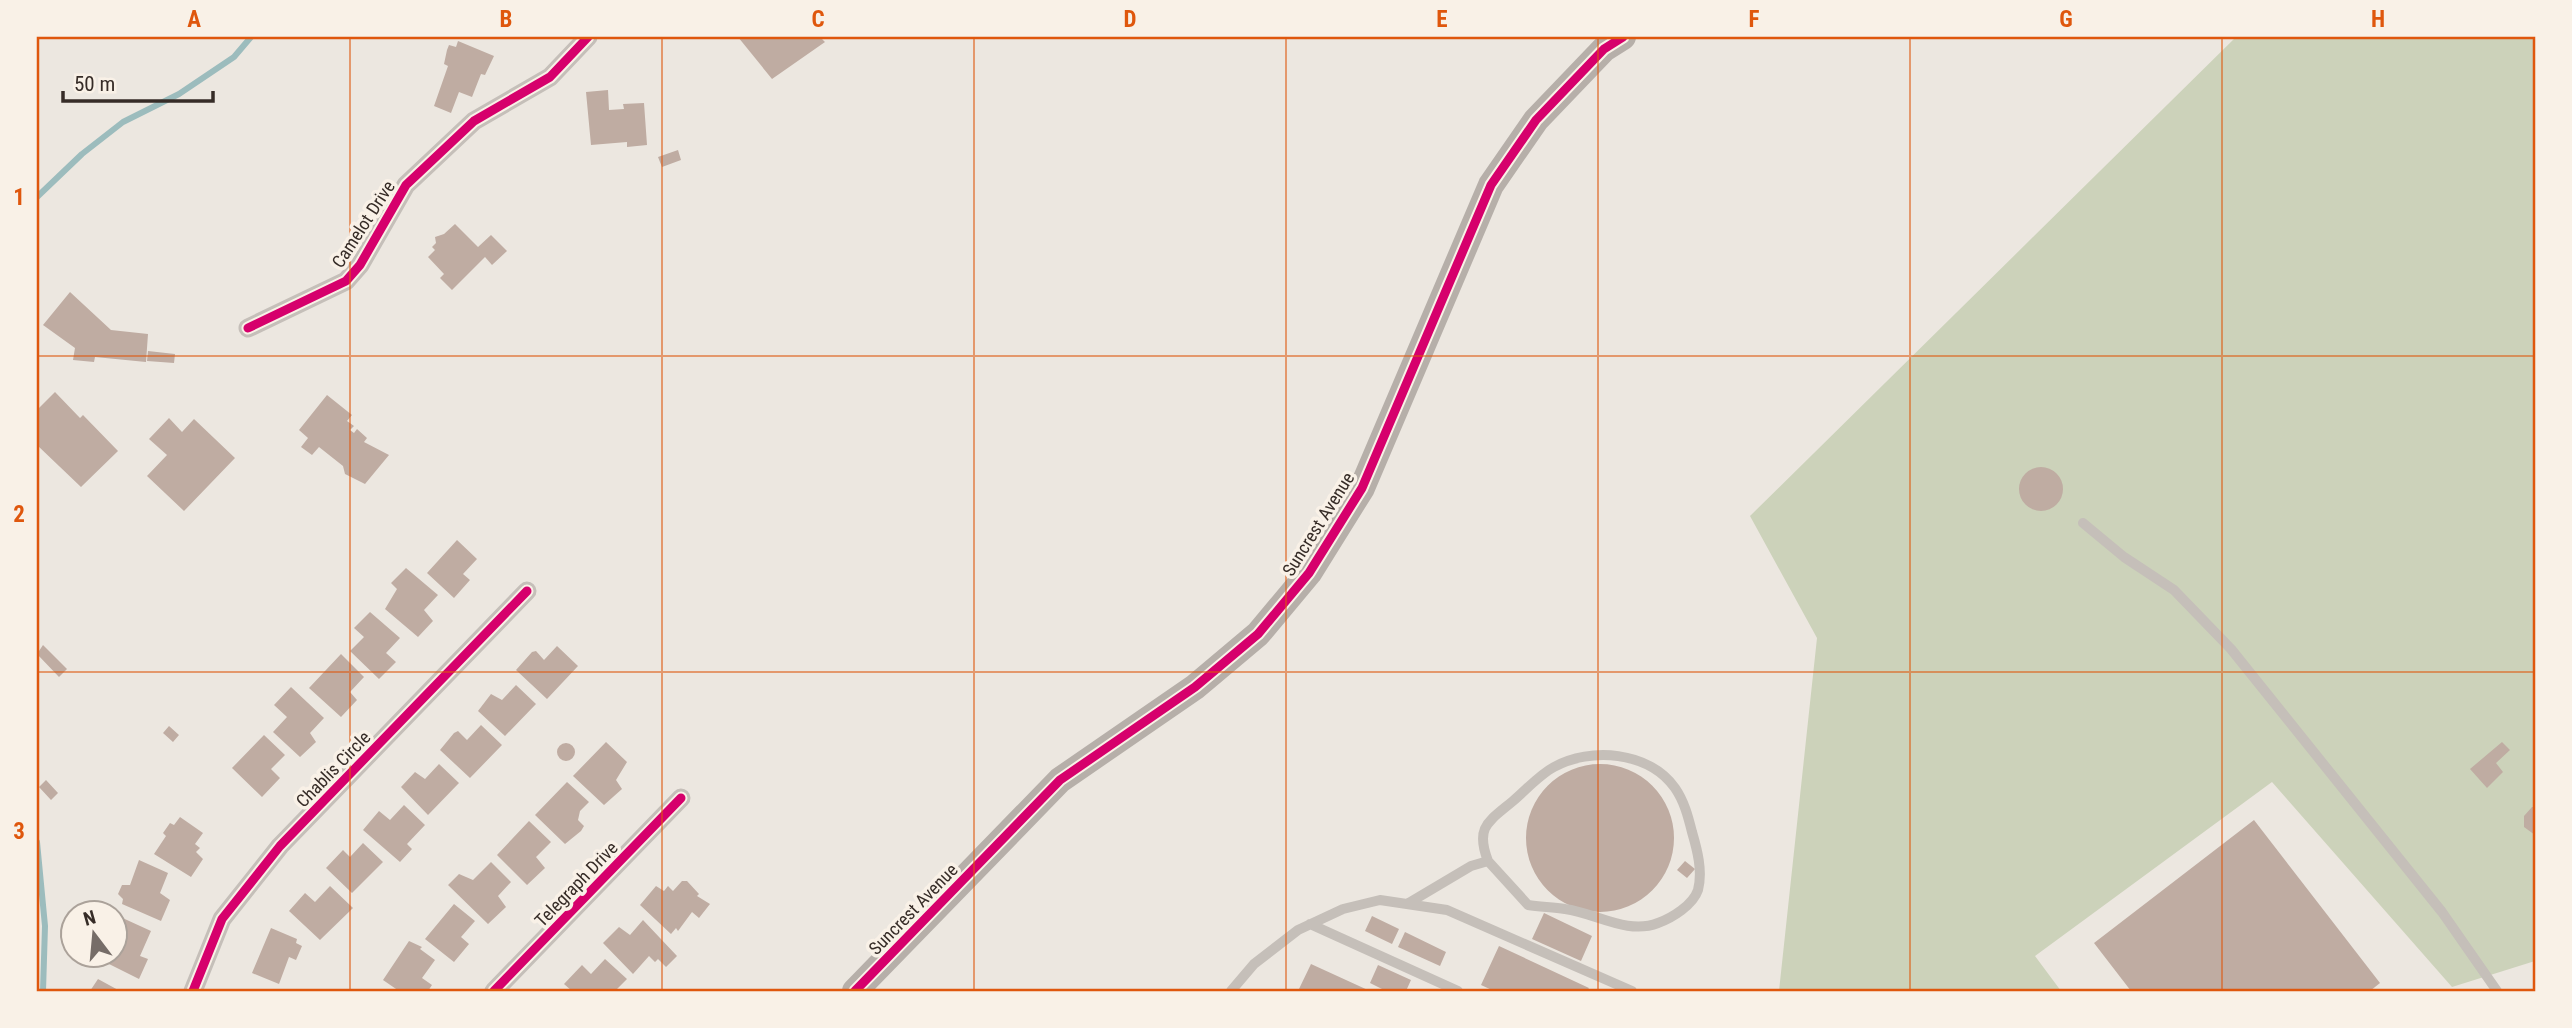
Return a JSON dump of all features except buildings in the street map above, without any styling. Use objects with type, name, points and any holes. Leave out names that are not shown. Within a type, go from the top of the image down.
[{"type":"street","name":"Camelot Drive","points":[[248,328],[346,281],[360,265],[407,185],[474,121],[550,78],[587,37]]},
{"type":"street","name":"Suncrest Avenue","points":[[855,991],[1060,780],[1195,687],[1258,634],[1309,573],[1362,488],[1491,185],[1536,120],[1604,49],[1623,37]]},
{"type":"street","name":"Chablis Circle","points":[[193,991],[222,919],[280,846],[527,591]]},
{"type":"street","name":"Telegraph Drive","points":[[494,991],[681,798]]},
{"type":"lane","points":[[2083,523],[2124,557],[2174,590],[2231,649],[2442,912],[2497,991]]},
{"type":"lane","points":[[1619,754],[1648,765],[1673,785],[1685,806],[1696,846],[1699,872],[1697,892],[1684,909],[1657,923],[1632,927],[1567,909],[1528,905],[1488,861],[1481,843],[1488,821],[1553,767],[1591,756],[1619,754]]},
{"type":"lane","points":[[1407,904],[1471,866],[1488,861]]},
{"type":"lane","points":[[1231,991],[1254,964],[1310,924],[1343,909],[1380,900],[1447,910],[1632,991]]},
{"type":"lane","points":[[1310,924],[1458,991]]},
{"type":"green space","points":[[2236,37],[2535,37],[2535,961],[2452,987],[2272,782],[2035,956],[2061,991],[1779,991],[1817,638],[1750,516]]},
{"type":"waterway","points":[[37,197],[82,154],[123,122],[179,94],[234,57],[251,37]]},
{"type":"waterway","points":[[37,842],[45,926],[43,991]]},
{"type":"cycle path","points":[[248,328],[346,281],[360,265],[406,185],[474,121],[550,77],[588,37]]},
{"type":"cycle path","points":[[855,991],[1060,780],[1195,687],[1258,634],[1309,573],[1362,488],[1491,185],[1536,120],[1604,49],[1623,37]]},
{"type":"cycle path","points":[[193,991],[222,919],[280,846],[527,591]]},
{"type":"cycle path","points":[[494,991],[681,798]]}]
